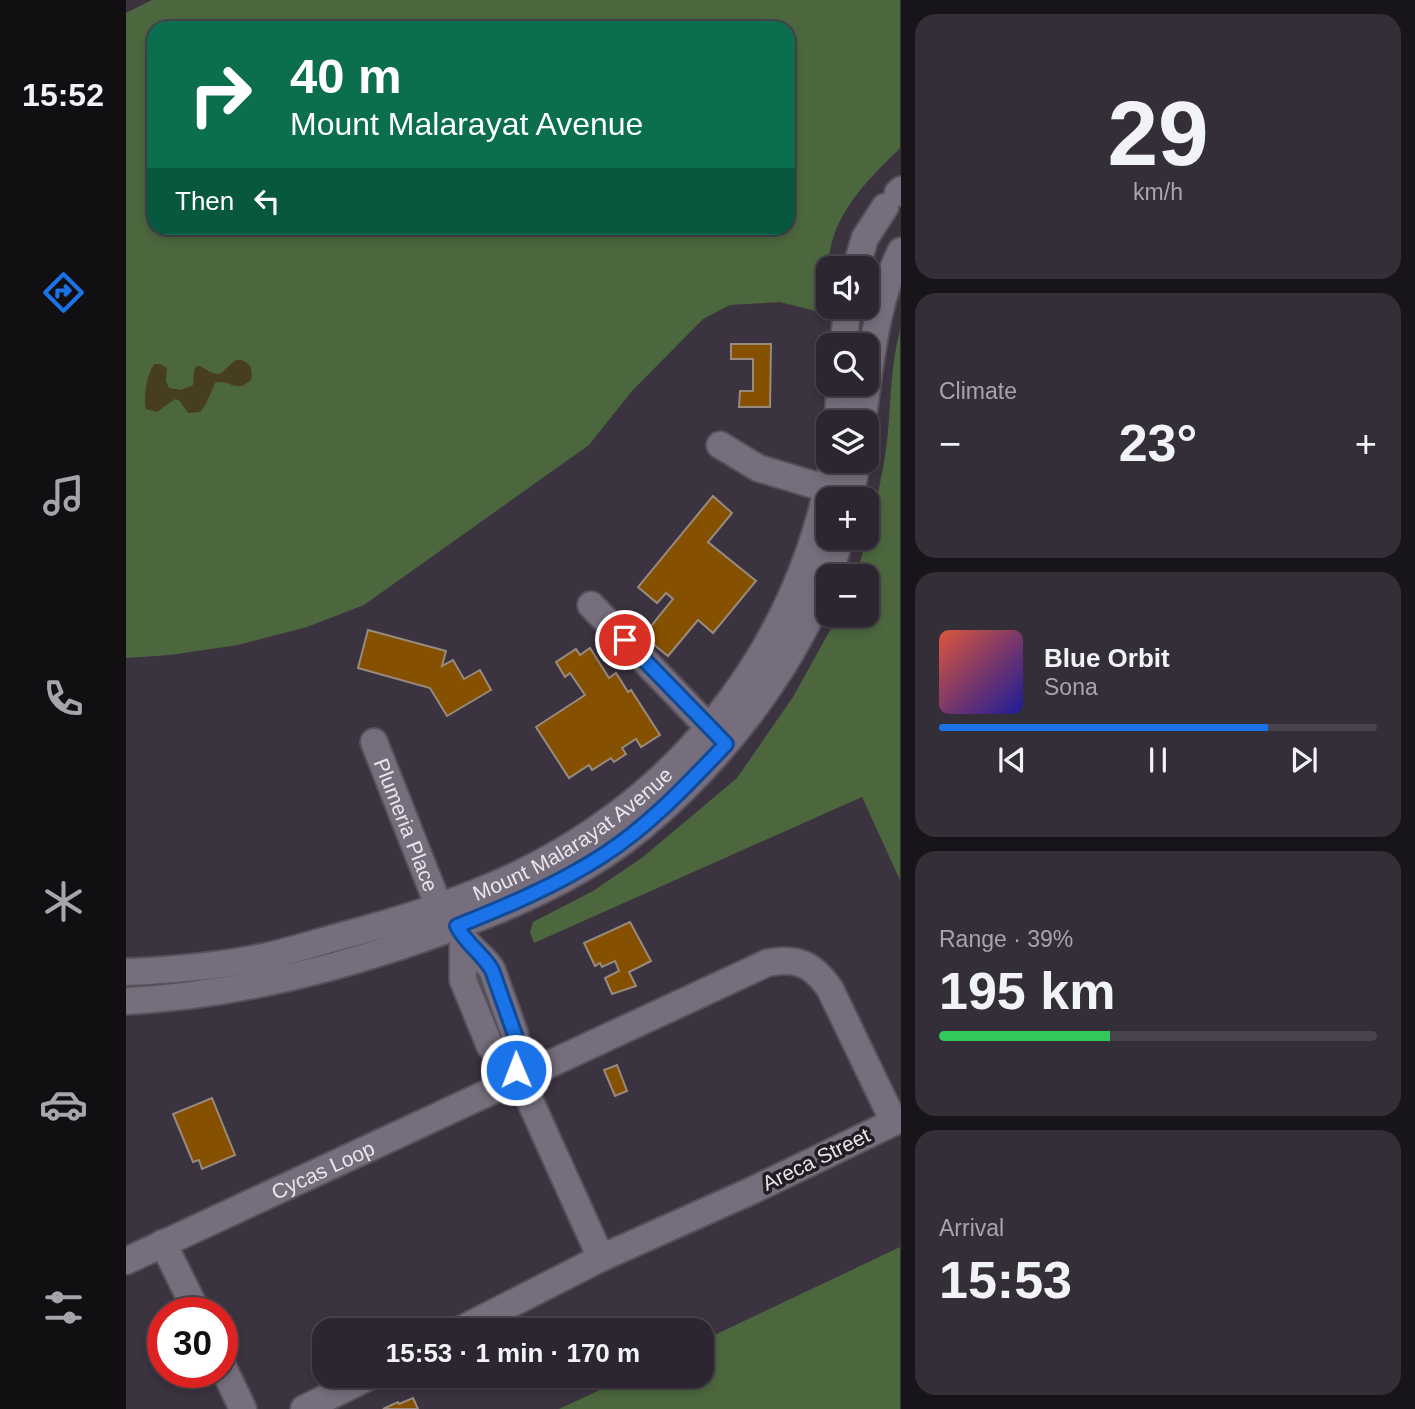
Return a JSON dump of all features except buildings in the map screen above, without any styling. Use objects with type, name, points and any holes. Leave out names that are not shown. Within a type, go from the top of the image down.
[{"type":"street","points":[[860,256],[865,238],[895,197]]},
{"type":"street","points":[[864,410],[879,312],[889,277],[901,251]]},
{"type":"street","points":[[720,445],[758,468],[818,487]]},
{"type":"street","name":"Mount Malarayat Avenue","points":[[126,1001],[226,991],[266,983],[460,932],[603,855],[645,824],[698,774],[748,677],[771,639],[816,543]]},
{"type":"street","name":"Mount Malarayat Avenue","points":[[126,972],[200,966],[269,956],[383,925],[492,887],[579,839],[628,805],[758,703],[794,647],[816,603],[835,550]]},
{"type":"street","points":[[592,605],[718,736]]},
{"type":"street","name":"Plumeria Place","points":[[374,742],[439,907]]},
{"type":"street","points":[[439,907],[460,932],[463,980],[489,1045],[518,1075],[601,1258]]},
{"type":"street","name":"Cycas Loop","points":[[126,1261],[518,1075],[766,963],[796,961]]},
{"type":"street","name":"Areca Street","points":[[484,1318],[601,1258],[751,1191],[897,1120],[830,989],[821,976],[796,961]]},
{"type":"street","points":[[163,1243],[190,1297]]},
{"type":"street","points":[[233,1388],[243,1409]]},
{"type":"street","points":[[304,1409],[346,1388]]},
{"type":"green space","points":[[152,0],[900,0],[900,148],[861,189],[845,212],[833,238],[829,256],[816,256],[816,311],[780,302],[730,305],[703,319],[631,392],[589,445],[364,605],[307,627],[238,645],[126,658],[126,13]]},
{"type":"green space","points":[[900,330],[900,880],[862,797],[534,943],[530,932],[533,922],[593,891],[643,857],[737,778],[793,697],[832,627],[879,627],[879,564],[859,564],[863,550],[879,550],[879,487],[888,432]]},
{"type":"green space","points":[[480,969],[508,1035],[498,1047],[474,970]]},
{"type":"green space","points":[[900,1247],[900,1409],[559,1409],[604,1388],[714,1388],[714,1335]]},
{"type":"sand","points":[[236,360],[244,361],[250,366],[251,380],[240,386],[215,383],[200,412],[188,413],[180,401],[175,399],[157,412],[146,409],[146,385],[155,364],[167,368],[166,381],[169,388],[181,390],[193,385],[194,370],[197,366],[220,374]]},
{"type":"route","points":[[516,1070],[515,1035],[492,970],[486,960],[470,946],[457,926],[569,876],[603,855],[645,824],[726,744],[625,640]]}]
